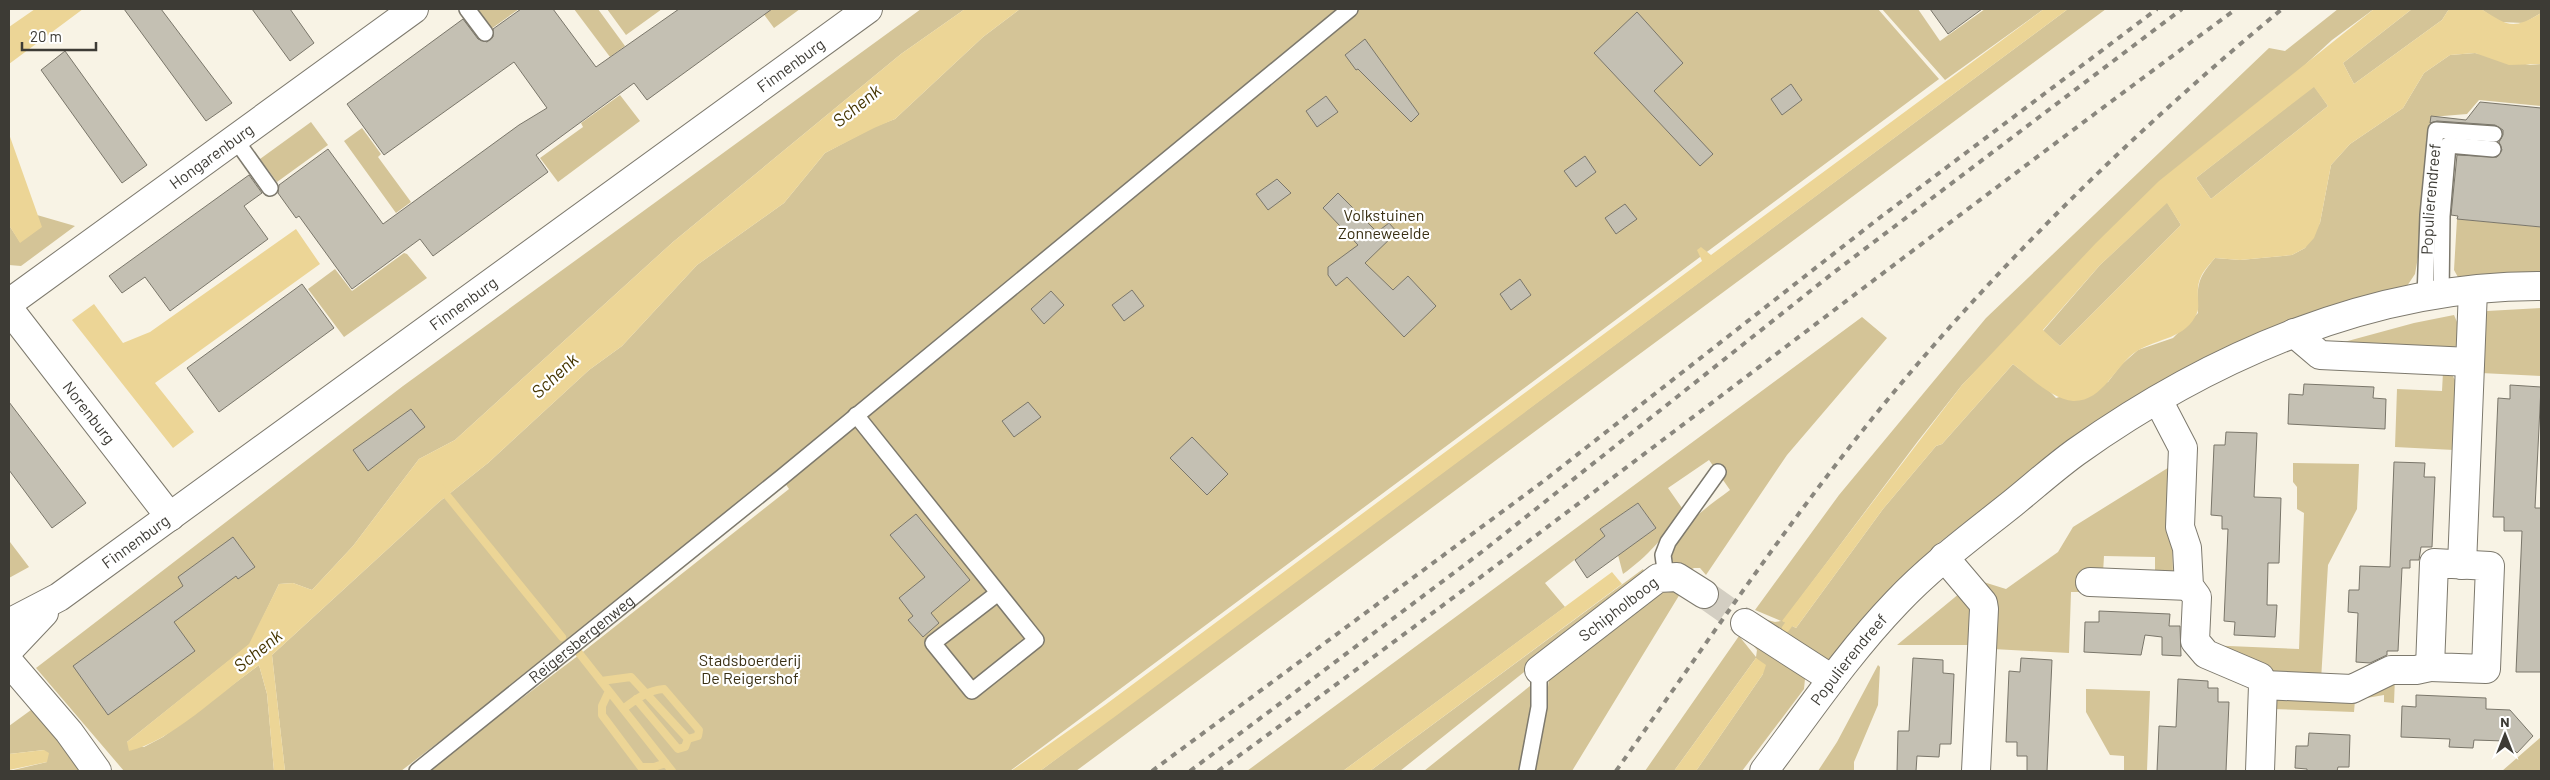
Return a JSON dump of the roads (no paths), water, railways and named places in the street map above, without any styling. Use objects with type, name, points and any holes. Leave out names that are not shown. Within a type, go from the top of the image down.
[{"type":"street","name":"Hongarenburg","points":[[9,303],[414,9]]},
{"type":"street","name":"Finnenburg","points":[[9,623],[59,597],[868,9]]},
{"type":"street","name":"Populierendreef","points":[[1764,771],[1832,679],[1895,604],[1944,557],[2076,452],[2158,400],[2232,360],[2294,333],[2370,309],[2433,295],[2473,290],[2541,286]]},
{"type":"street","points":[[2462,565],[2473,290]]},
{"type":"street","name":"Norenburg","points":[[9,309],[170,516]]},
{"type":"street","points":[[2294,333],[2320,355],[2470,362]]},
{"type":"street","points":[[2158,400],[2183,448],[2180,527],[2187,548],[2189,586],[2196,597],[2196,641],[2206,654],[2260,677],[2263,685],[2260,771]]},
{"type":"street","points":[[1944,557],[1983,602],[1976,771]]},
{"type":"street","points":[[2263,685],[2352,689],[2391,670],[2416,670],[2430,667],[2486,669],[2490,566],[2434,564],[2430,667]]},
{"type":"street","name":"Schipholboog","points":[[1538,670],[1658,578],[1677,577],[1704,594]]},
{"type":"street","points":[[2090,582],[2189,586]]},
{"type":"street","name":"Finnenburg","points":[[9,650],[59,597]]},
{"type":"street","points":[[1744,623],[1832,679]]},
{"type":"street","points":[[9,662],[69,732],[97,771]]},
{"type":"lane","points":[[467,9],[485,33]]},
{"type":"lane","name":"Reigersbergenweg","points":[[417,771],[746,506],[1350,9]]},
{"type":"lane","points":[[235,139],[270,188]]},
{"type":"lane","name":"Populierendreef","points":[[2433,295],[2448,145],[2493,142]]},
{"type":"lane","points":[[856,415],[1036,640],[972,691],[933,643],[998,593]]},
{"type":"lane","points":[[1666,577],[1663,555],[1668,542],[1718,472]]},
{"type":"lane","points":[[1527,771],[1539,707],[1538,670]]},
{"type":"water","points":[[2478,8],[2510,24],[2523,22],[2541,13],[2541,64],[2509,65],[2475,53],[2450,55],[2424,73],[2403,108],[2350,144],[2331,165],[2320,223],[2314,238],[2305,248],[2292,255],[2240,260],[2215,258],[2204,272],[2200,281],[2198,310],[2192,322],[2179,333],[2137,351],[2129,357],[2108,382],[2093,396],[2083,400],[2066,400],[2042,387],[2013,364],[1942,444],[1936,446],[1883,509],[1796,628],[1782,621],[1962,385],[2096,243],[2159,181],[2374,9],[2412,9],[2343,63],[2354,84],[2442,20],[2449,9]],"holes":[[[2314,87],[2328,106],[2211,199],[2196,178]],[[2167,203],[2181,225],[2060,346],[2043,330],[2100,265]]]},
{"type":"water","points":[[35,9],[83,9],[9,64],[9,27]]},
{"type":"water","name":"Schenk","points":[[965,9],[1020,9],[983,37],[895,119],[825,153],[784,203],[697,265],[622,346],[589,370],[488,463],[439,502],[272,655],[285,771],[274,771],[267,694],[259,665],[179,726],[145,746],[129,751],[127,742],[249,644],[279,584],[293,583],[312,590],[353,546],[419,459],[455,440],[673,242],[901,54]]},
{"type":"water","points":[[2044,9],[2068,9],[1040,771],[1011,771],[1105,705],[1702,261],[1697,250],[1701,247],[1711,255]]},
{"type":"water","points":[[9,134],[42,227],[20,243],[9,225]]},
{"type":"water","points":[[296,229],[320,264],[155,383],[194,432],[173,448],[72,320],[94,304],[123,343],[150,332]]},
{"type":"water","points":[[1612,572],[1622,584],[1370,771],[1343,771]]},
{"type":"water","points":[[1756,658],[1766,665],[1763,674],[1696,771],[1674,771]]},
{"type":"water","points":[[44,750],[49,753],[47,762],[9,770],[9,754]]},
{"type":"waterway","points":[[441,488],[562,637]]},
{"type":"waterway","points":[[1786,628],[1794,617]]},
{"type":"waterway","points":[[579,653],[672,771]]},
{"type":"waterway","points":[[601,681],[631,677],[688,739],[698,736],[699,730],[664,689],[647,693],[642,696],[637,699],[623,709]]},
{"type":"waterway","points":[[609,691],[602,706],[602,715],[641,767],[654,767],[666,763]]},
{"type":"waterway","points":[[636,699],[678,749],[685,747],[688,739]]},
{"type":"tunnel","points":[[1704,594],[1745,623]]},
{"type":"railway","points":[[1152,771],[1541,483],[1878,219],[2157,9]]},
{"type":"railway","points":[[1190,771],[1483,551],[1833,273],[2182,9]]},
{"type":"railway","points":[[1218,771],[1474,582],[2236,9]]},
{"type":"railway","points":[[1616,771],[1741,594],[1837,463],[1871,420],[1966,309],[2015,256],[2119,153],[2172,104],[2282,9]]},
{"type":"park label","name":"Volkstuinen Zonneweelde","points":[[1384,224]]},
{"type":"park label","name":"Stadsboerderij De Reigershof","points":[[750,669]]}]
